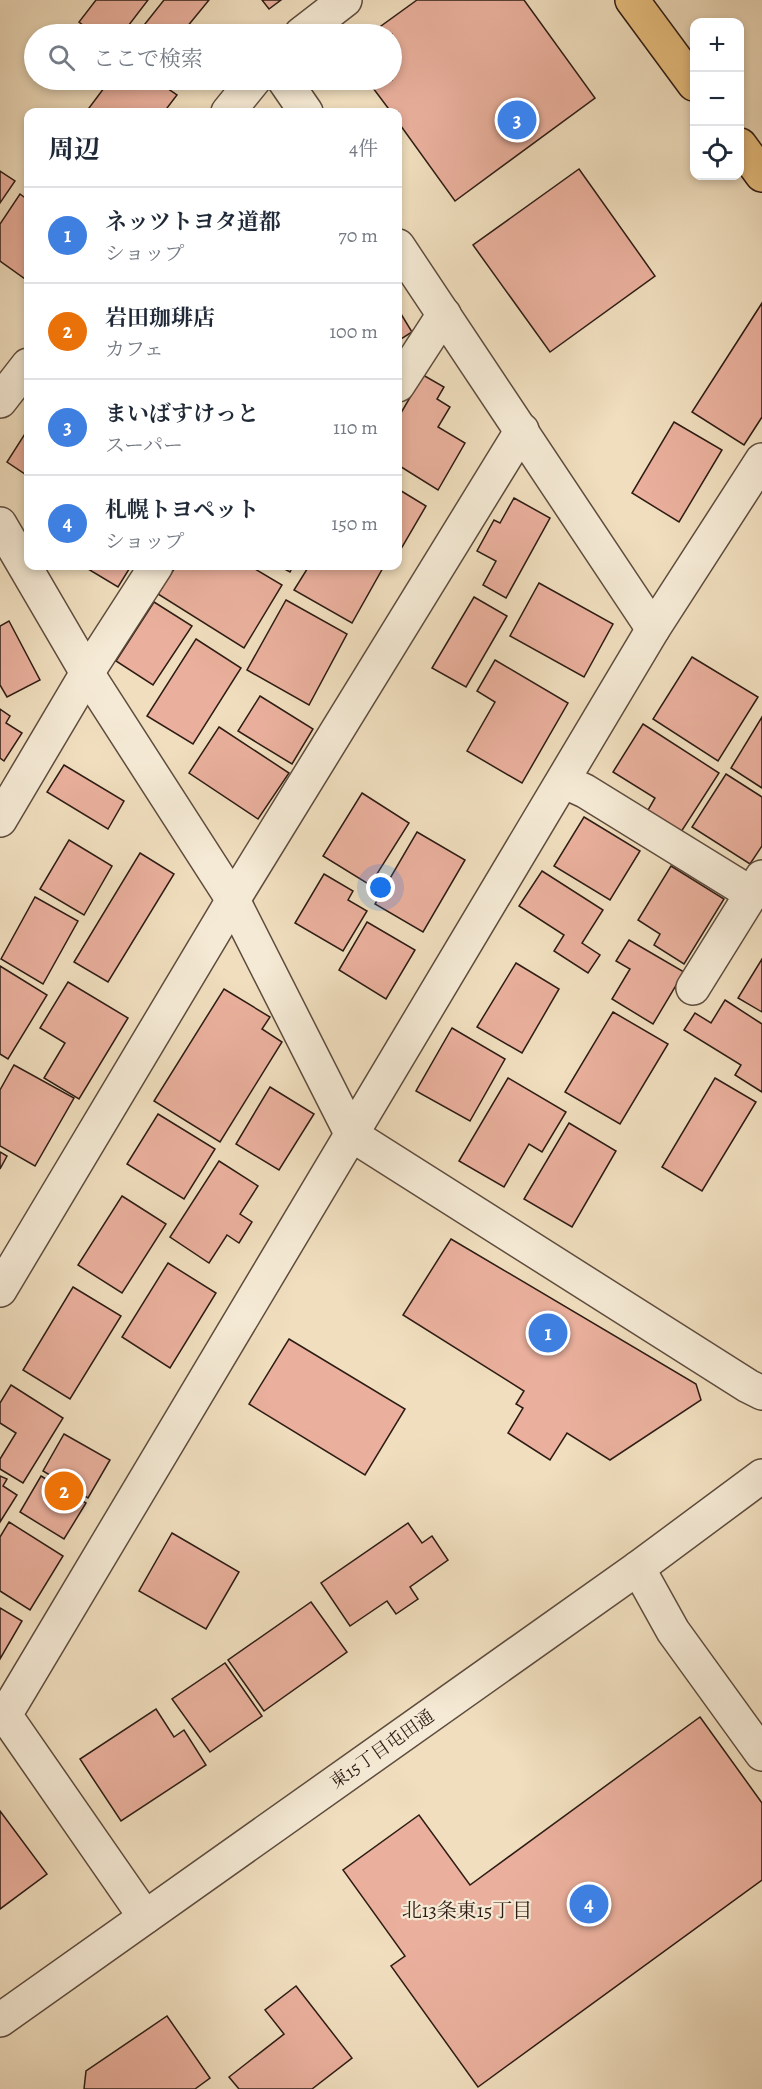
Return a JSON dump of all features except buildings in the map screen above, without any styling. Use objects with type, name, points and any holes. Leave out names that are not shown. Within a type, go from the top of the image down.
[{"type":"main road","points":[[632,0],[690,79]]},
{"type":"main road","points":[[744,150],[762,175]]},
{"type":"street","points":[[314,24],[345,0]]},
{"type":"street","points":[[231,108],[246,90]]},
{"type":"street","points":[[291,90],[303,108]]},
{"type":"street","points":[[402,252],[653,629]]},
{"type":"street","points":[[402,379],[444,314]]},
{"type":"street","points":[[0,401],[24,370]]},
{"type":"street","points":[[0,1290],[232,900],[522,430]]},
{"type":"street","points":[[145,1917],[5,1715],[653,629],[762,460]]},
{"type":"street","points":[[0,524],[24,565]]},
{"type":"street","points":[[27,570],[87,673],[232,900],[352,1135],[728,1374],[762,1393]]},
{"type":"street","points":[[0,820],[87,673],[153,570]]},
{"type":"street","points":[[563,781],[757,885],[693,988]]},
{"type":"street","name":"東15丁目屯田通","points":[[0,2020],[638,1568],[762,1476]]},
{"type":"street","points":[[638,1568],[673,1631],[762,1754]]},
{"type":"place","name":"まいばすけっと","points":[[517,120]]},
{"type":"place","name":"ネッツトヨタ道都","points":[[548,1333]]},
{"type":"place","name":"岩田珈琲店","points":[[64,1491]]},
{"type":"place","name":"札幌トヨペット","points":[[589,1904]]},
{"type":"district","name":"北13条東15丁目","points":[[467,1910]]}]
